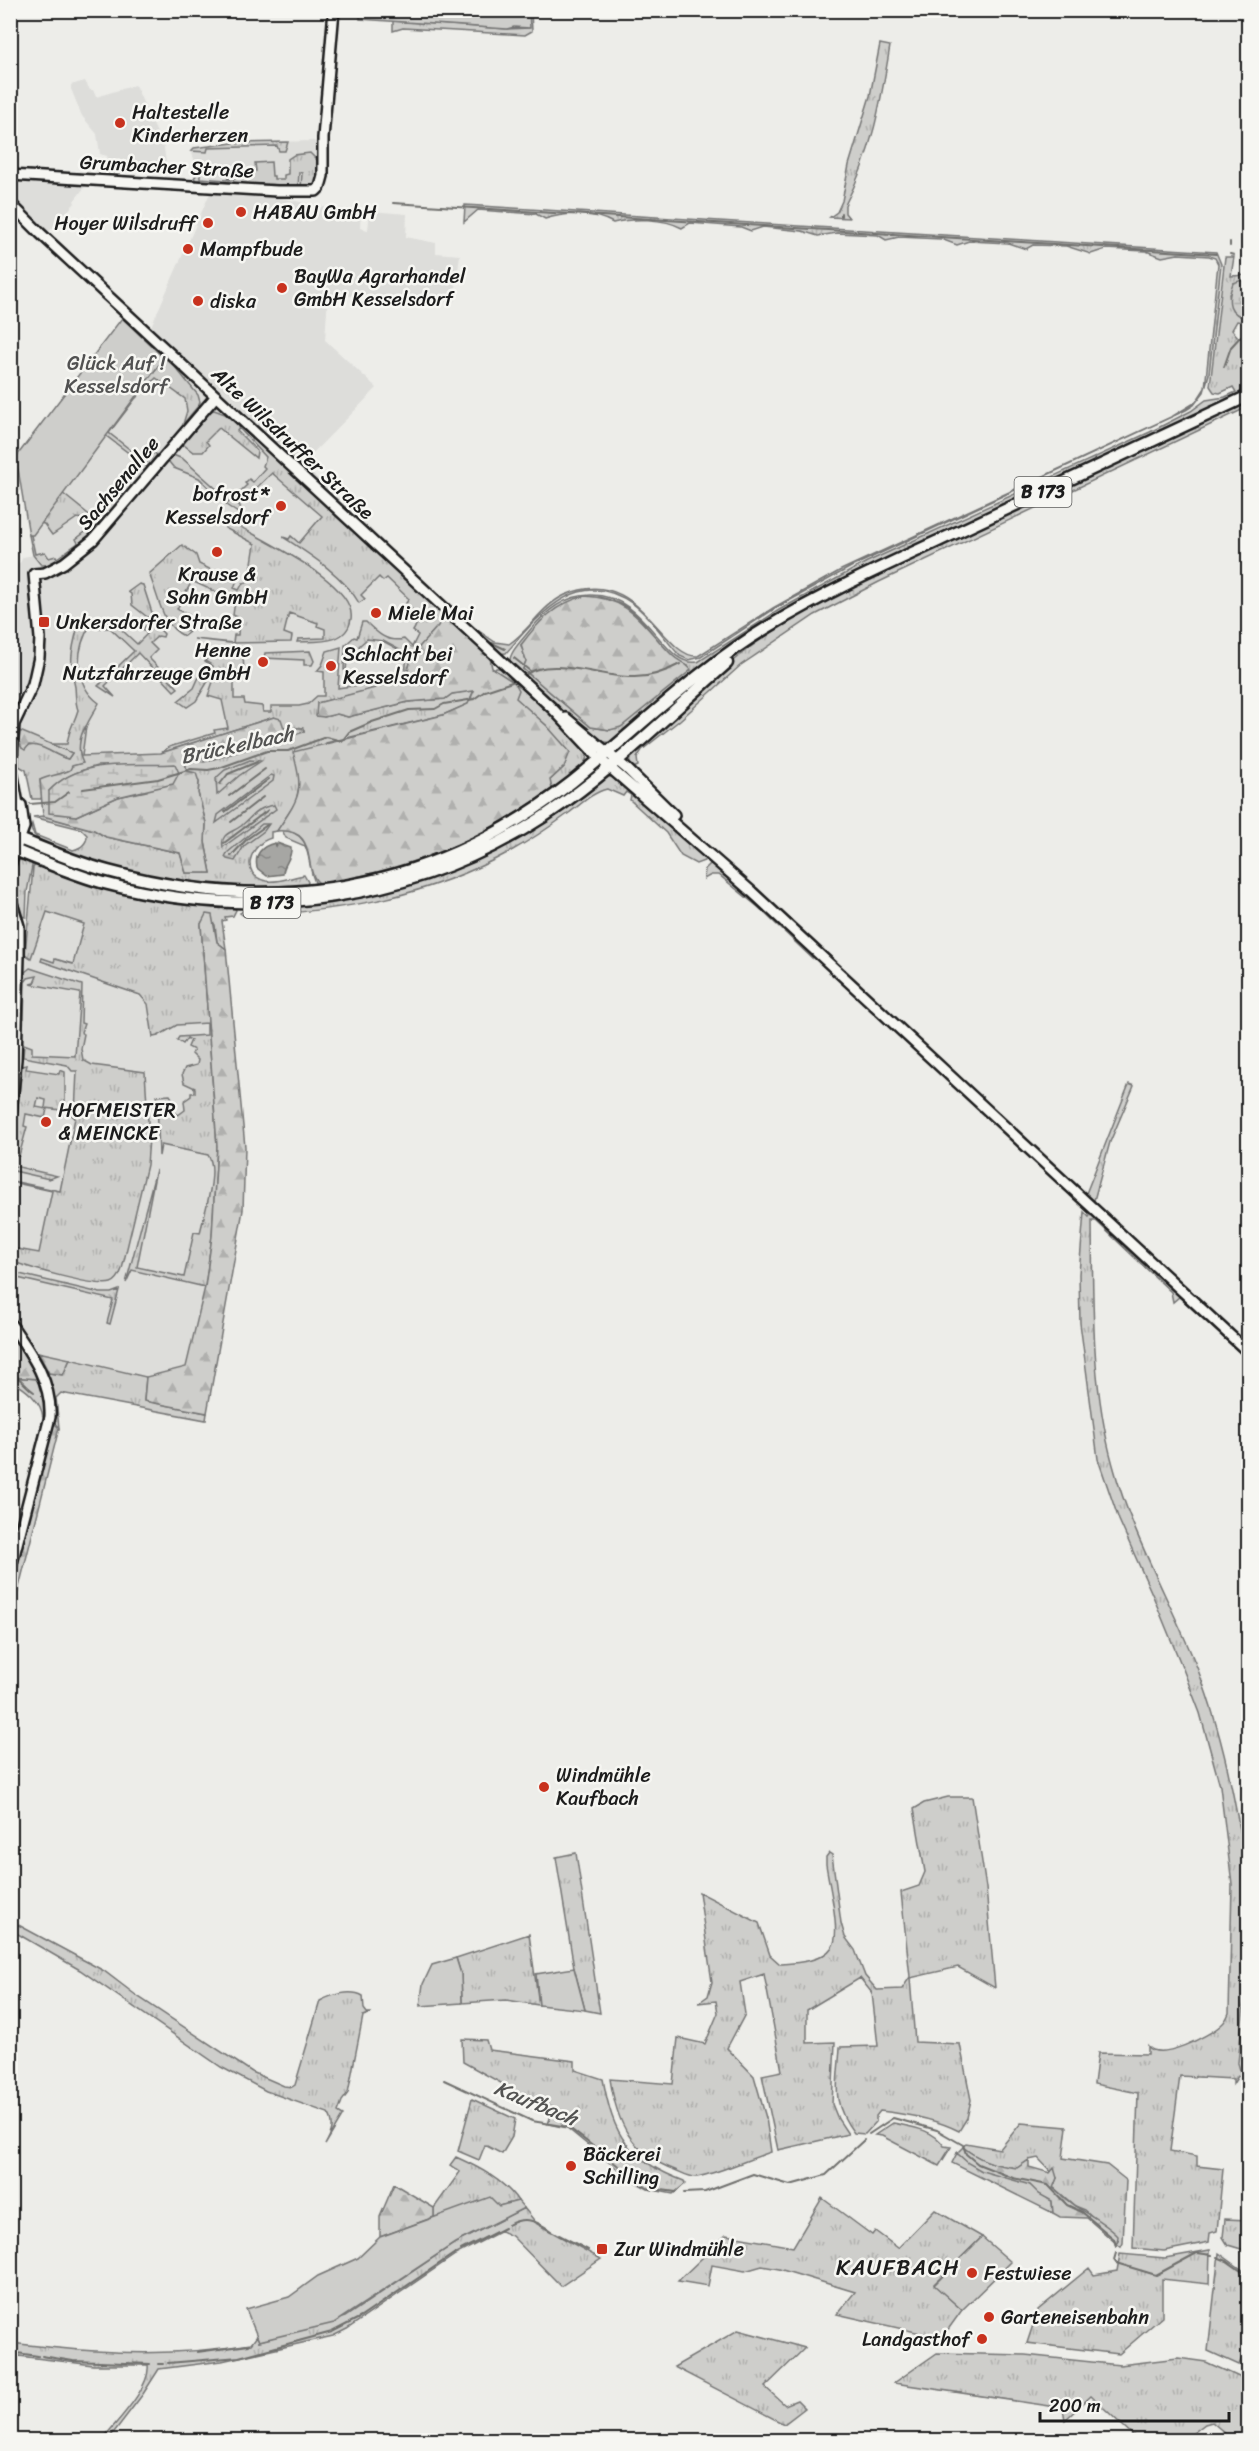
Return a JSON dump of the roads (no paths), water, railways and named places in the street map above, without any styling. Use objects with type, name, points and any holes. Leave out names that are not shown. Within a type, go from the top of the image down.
[{"type":"main road","name":"B 173","points":[[13,836],[107,871],[194,889],[265,894],[334,888],[398,874],[427,864],[483,839],[544,802],[719,661],[769,626],[848,583],[1248,396]]},
{"type":"main road","name":"B 173","points":[[14,849],[102,882],[171,897],[239,903],[276,903],[336,897],[395,884],[479,853],[546,815],[612,763],[730,660],[789,616]]},
{"type":"street","name":"Grumbacher Straße","points":[[10,175],[313,193],[320,187],[334,10]]},
{"type":"street","name":"Alte Wilsdruffer Straße","points":[[10,202],[40,233],[1248,1352]]},
{"type":"street","name":"Sachsenallee","points":[[13,836],[18,817],[18,801],[11,765],[14,724],[37,670],[40,638],[34,574],[45,573],[64,564],[93,540],[216,396]]},
{"type":"street","points":[[10,866],[14,849],[13,836]]},
{"type":"street","points":[[10,1126],[16,1059],[20,956],[19,926],[11,898]]},
{"type":"street","points":[[10,1323],[39,1367],[50,1404],[50,1417],[10,1571]]},
{"type":"water","points":[[275,843],[276,846],[277,843],[291,848],[290,855],[283,874],[267,876],[257,868],[257,858],[263,848]]},
{"type":"waterway","points":[[393,203],[1216,254]]},
{"type":"waterway","points":[[1230,254],[1234,255]]},
{"type":"waterway","points":[[1242,256],[1248,256]]},
{"type":"waterway","points":[[1224,367],[1231,347],[1241,336]]},
{"type":"waterway","points":[[492,643],[505,649]]},
{"type":"waterway","points":[[514,658],[530,671]]},
{"type":"waterway","name":"Brückelbach","points":[[525,675],[548,667],[562,667],[619,676],[644,677],[680,664]]},
{"type":"waterway","name":"Brückelbach","points":[[83,789],[158,779],[191,769],[219,768],[267,751],[288,751],[326,737],[342,741],[349,732],[372,722],[409,710],[435,709],[444,704],[474,699],[485,691],[512,682]]},
{"type":"waterway","points":[[220,784],[228,774],[257,762]]},
{"type":"waterway","points":[[229,796],[265,769]]},
{"type":"waterway","points":[[225,812],[269,779]]},
{"type":"waterway","name":"Brückelbach","points":[[30,804],[55,802],[69,792]]},
{"type":"waterway","points":[[231,822],[263,797]]},
{"type":"waterway","points":[[224,843],[268,810]]},
{"type":"waterway","points":[[231,856],[247,839],[267,825]]},
{"type":"waterway","points":[[10,1372],[34,1392]]},
{"type":"waterway","name":"Kaufbach","points":[[444,2080],[532,2121],[568,2127],[647,2188],[676,2192]]},
{"type":"waterway","name":"Kaufbach","points":[[869,2134],[893,2118],[937,2130],[963,2145],[966,2154],[978,2164],[1013,2178],[1048,2185],[1067,2205],[1082,2212],[1114,2239],[1116,2247]]},
{"type":"waterway","name":"Kaufbach","points":[[684,2193],[705,2192],[753,2174],[790,2185],[826,2175],[864,2140]]},
{"type":"waterway","points":[[508,2225],[530,2220],[551,2231]]},
{"type":"waterway","points":[[461,2250],[504,2228]]},
{"type":"waterway","points":[[559,2235],[588,2250]]},
{"type":"waterway","points":[[168,2363],[239,2357],[332,2332],[361,2317],[455,2253]]},
{"type":"waterway","name":"Kaufbach","points":[[1116,2253],[1114,2260],[1116,2263],[1156,2275],[1197,2253],[1212,2255]]},
{"type":"waterway","name":"Kaufbach","points":[[1217,2257],[1227,2261],[1248,2276]]},
{"type":"waterway","points":[[197,2352],[249,2345]]},
{"type":"waterway","points":[[10,2352],[38,2356]]},
{"type":"waterway","points":[[42,2356],[73,2361],[150,2364]]},
{"type":"waterway","points":[[158,2364],[163,2364]]},
{"type":"place","name":"Haltestelle Kinderherzen","points":[[120,123]]},
{"type":"place","name":"HABAU GmbH","points":[[241,212]]},
{"type":"place","name":"Hoyer Wilsdruff","points":[[208,223]]},
{"type":"place","name":"Mampfbude","points":[[188,249]]},
{"type":"place","name":"BayWa Agrarhandel GmbH Kesselsdorf","points":[[282,288]]},
{"type":"place","name":"diska","points":[[198,301]]},
{"type":"place","name":"bofrost* Kesselsdorf","points":[[281,506]]},
{"type":"place","name":"Krause & Sohn GmbH","points":[[217,552]]},
{"type":"place","name":"Miele Mai","points":[[376,613]]},
{"type":"place","name":"Unkersdorfer Straße","points":[[44,622]]},
{"type":"place","name":"Henne Nutzfahrzeuge GmbH","points":[[263,662]]},
{"type":"place","name":"Schlacht bei Kesselsdorf","points":[[331,666]]},
{"type":"place","name":"HOFMEISTER & MEINCKE","points":[[46,1122]]},
{"type":"place","name":"Windmühle Kaufbach","points":[[544,1787]]},
{"type":"place","name":"Bäckerei Schilling","points":[[571,2166]]},
{"type":"place","name":"Zur Windmühle","points":[[602,2249]]},
{"type":"place","name":"Festwiese","points":[[972,2273]]},
{"type":"place","name":"Garteneisenbahn","points":[[989,2317]]},
{"type":"place","name":"Landgasthof","points":[[982,2339]]},
{"type":"district","name":"KAUFBACH","points":[[898,2267]]},
{"type":"park label","name":"Glück Auf ! Kesselsdorf","points":[[116,374]]}]
